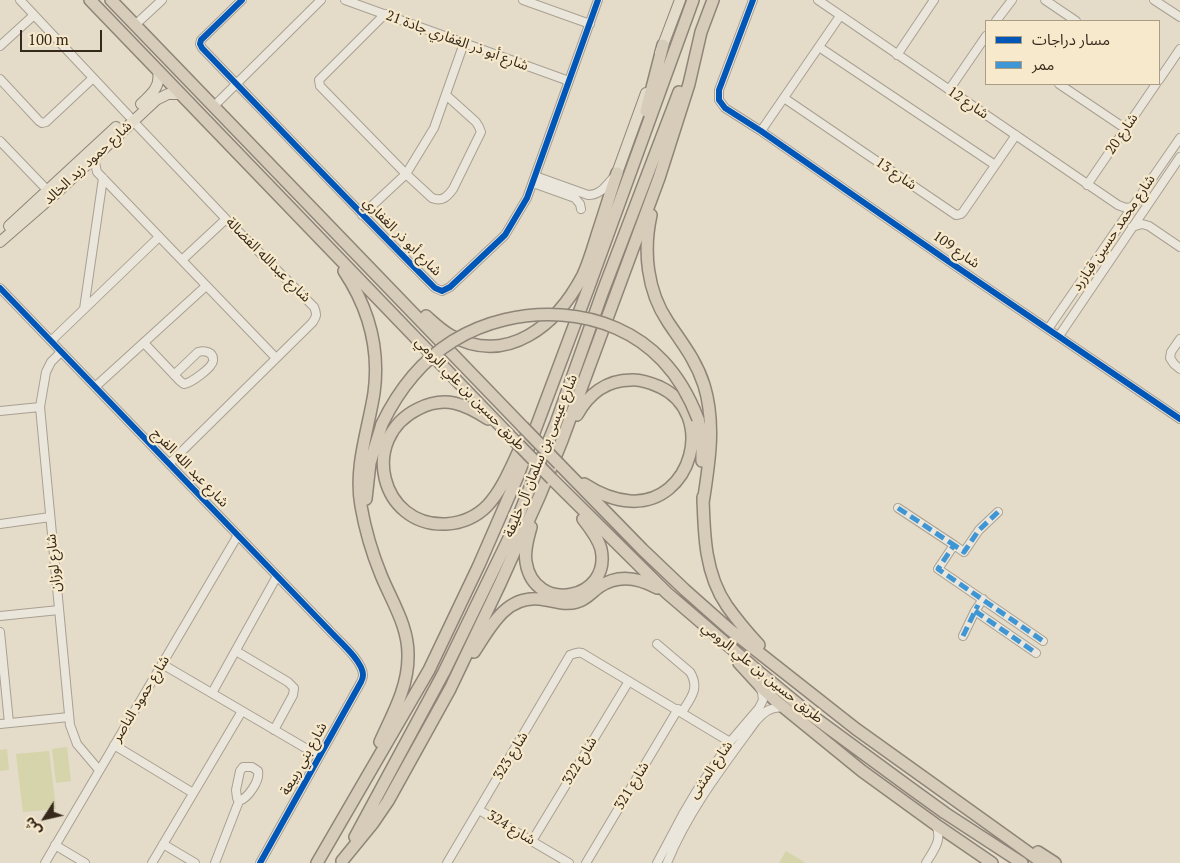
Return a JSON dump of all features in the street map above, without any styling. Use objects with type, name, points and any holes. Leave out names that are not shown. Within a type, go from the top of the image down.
[{"type":"highway","name":"طريق حسين بن علي الرومي","points":[[90,0],[560,488],[667,594],[811,715],[945,813],[1022,863]]},
{"type":"highway","name":"طريق حسين بن علي الرومي","points":[[111,0],[559,464],[685,590],[729,629],[856,729],[1042,863]]},
{"type":"highway","points":[[624,190],[693,0]]},
{"type":"highway","points":[[342,862],[388,801],[450,689],[540,495],[562,443],[659,178],[689,84],[701,32],[713,0]]},
{"type":"highway","name":"شارع عيسى بن سلمان آل خليفة","points":[[342,862],[444,672],[518,516],[556,423],[701,32]]},
{"type":"highway","points":[[624,190],[663,45]]},
{"type":"highway","points":[[334,231],[446,332],[465,342],[479,345],[510,344],[542,328],[577,285],[588,262],[617,173]]},
{"type":"highway","points":[[659,178],[648,234],[649,274],[657,302],[668,322],[691,355],[701,377],[706,396],[710,417],[710,440],[703,503]]},
{"type":"highway","name":"شارع عيسى بن سلمان آل خليفة","points":[[317,863],[429,670],[479,566],[517,478],[624,190]]},
{"type":"highway","points":[[328,246],[350,280],[360,300],[372,334],[376,371],[374,392],[362,445],[359,474],[360,503],[370,543],[403,625],[407,640],[408,662],[404,689],[360,791]]},
{"type":"highway","points":[[370,543],[366,506],[370,463],[382,424],[393,403],[425,363],[444,347],[466,334],[492,323],[516,318],[542,315],[575,317],[613,327],[640,342],[658,356],[677,378],[687,394],[698,419],[702,444],[703,528],[711,570],[726,605],[780,669]]},
{"type":"highway","points":[[502,428],[462,405],[450,402],[427,405],[407,415],[398,422],[384,452],[383,466],[388,488],[397,502],[412,516],[433,524],[462,522],[482,511],[502,486],[556,373]]},
{"type":"highway","points":[[562,443],[580,410],[594,393],[612,383],[625,380],[648,382],[669,392],[684,409],[689,419],[692,431],[692,449],[685,470],[671,487],[655,497],[632,502],[610,498],[570,475]]},
{"type":"highway","points":[[540,495],[526,550],[528,570],[537,585],[547,592],[564,596],[576,594],[587,588],[597,577],[602,563],[601,550],[593,533],[560,488]]},
{"type":"highway","points":[[450,689],[496,618],[516,604],[533,599],[564,604],[578,602],[588,597],[602,585],[621,578],[647,583],[667,594]]},
{"type":"highway","points":[[711,632],[783,707],[862,771],[954,838],[992,863]]},
{"type":"highway","points":[[945,813],[1010,863]]},
{"type":"highway","points":[[981,818],[1055,863]]},
{"type":"main road","points":[[617,173],[680,0]]},
{"type":"main road","name":"شارع حمود زيد الخالد","points":[[0,233],[94,158],[156,89],[158,71]]},
{"type":"main road","name":"شارع حمود زيد الخالد","points":[[0,242],[131,119],[160,97],[168,94],[180,94]]},
{"type":"street","name":"شارع عبدالله الفضالة","points":[[20,0],[131,119],[314,307],[316,313],[312,323],[169,464]]},
{"type":"street","points":[[135,25],[162,0]]},
{"type":"street","name":"شارع أبو ذر الغفاري","points":[[242,0],[201,40],[202,48],[362,215],[435,288],[442,291],[450,287],[505,235],[527,198],[598,0]]},
{"type":"street","points":[[214,106],[321,0]]},
{"type":"street","name":"شارع أبو ذر الغفاري جادة 21","points":[[345,0],[569,81]]},
{"type":"street","points":[[524,0],[590,24]]},
{"type":"street","name":"شارع 109","points":[[753,0],[719,90],[719,100],[725,108],[1180,419]]},
{"type":"street","name":"شارع 12","points":[[818,0],[1118,206],[1132,208]]},
{"type":"street","points":[[897,55],[934,0]]},
{"type":"street","points":[[997,20],[1012,0]]},
{"type":"street","points":[[1045,0],[1075,20]]},
{"type":"street","points":[[1154,0],[1180,17]]},
{"type":"street","points":[[0,46],[34,14]]},
{"type":"street","points":[[385,14],[320,80],[319,84],[406,174],[432,198],[437,200],[447,196],[453,190],[481,132],[476,122],[446,95]]},
{"type":"street","points":[[761,131],[840,16]]},
{"type":"street","points":[[949,90],[985,37]]},
{"type":"street","points":[[362,215],[406,174],[434,128],[464,43]]},
{"type":"street","points":[[819,47],[994,165]]},
{"type":"street","name":"شارع 20","points":[[1160,79],[1180,49]]},
{"type":"street","points":[[0,79],[42,123],[46,122],[94,78]]},
{"type":"street","points":[[1061,85],[1126,129]]},
{"type":"street","name":"شارع 20","points":[[1087,185],[1156,85]]},
{"type":"street","name":"شارع 13","points":[[784,98],[956,215],[963,212],[1016,135]]},
{"type":"street","name":"شارع محمد حسين قبازرد","points":[[1048,329],[1180,138]]},
{"type":"street","points":[[0,141],[50,193]]},
{"type":"street","name":"شارع محمد حسين قبازرد","points":[[1059,336],[1180,157]]},
{"type":"street","points":[[94,158],[100,175],[276,358]]},
{"type":"street","points":[[81,170],[100,175]]},
{"type":"street","points":[[534,179],[588,195],[594,195],[604,189],[617,173]]},
{"type":"street","points":[[84,309],[100,175]]},
{"type":"street","points":[[534,179],[575,198],[581,208],[577,192]]},
{"type":"street","points":[[1118,206],[1123,220]]},
{"type":"street","points":[[1143,211],[1149,226]]},
{"type":"street","points":[[182,260],[226,218]]},
{"type":"street","points":[[1132,227],[1139,224],[1149,226],[1180,246]]},
{"type":"street","points":[[50,341],[159,237]]},
{"type":"street","points":[[1078,307],[1073,309],[1069,305],[1089,275],[1098,257]]},
{"type":"street","points":[[95,387],[206,286]]},
{"type":"street","name":"شارع عبد الله الفرج","points":[[0,288],[278,576],[360,666]]},
{"type":"street","points":[[1180,339],[1171,352],[1170,358],[1180,369]]},
{"type":"street","points":[[144,343],[174,375],[184,384],[196,379],[212,364],[212,356],[206,351],[198,352],[174,375]]},
{"type":"street","name":"شارع لوزان","points":[[61,352],[51,362],[46,372],[40,407],[58,610],[68,717],[77,744],[99,770]]},
{"type":"street","points":[[0,411],[40,407]]},
{"type":"street","points":[[898,508],[964,552],[979,530],[998,512]]},
{"type":"street","points":[[0,524],[50,517]]},
{"type":"street","name":"شارع حمود الناصر","points":[[45,863],[238,535]]},
{"type":"street","points":[[954,545],[938,569],[1043,641]]},
{"type":"street","points":[[212,693],[278,576]]},
{"type":"street","points":[[963,636],[983,599]]},
{"type":"street","points":[[0,616],[58,610]]},
{"type":"street","points":[[975,611],[1036,653]]},
{"type":"street","points":[[0,632],[9,723]]},
{"type":"street","name":"شارع 321","points":[[586,863],[680,711],[693,695],[695,687],[694,678],[690,672],[657,644]]},
{"type":"street","points":[[236,651],[288,682],[294,688],[293,695],[274,730]]},
{"type":"street","name":"شارع 323","points":[[447,863],[570,655],[578,652],[582,653],[629,680]]},
{"type":"street","points":[[162,664],[319,756]]},
{"type":"street","name":"شارع بني ربيعة","points":[[260,863],[361,682],[363,673],[360,666]]},
{"type":"street","points":[[629,680],[730,742]]},
{"type":"street","name":"شارع 322","points":[[532,841],[629,680]]},
{"type":"street","name":"شارع المثنى","points":[[657,863],[696,792],[730,742],[759,708],[763,700],[762,692],[756,681]]},
{"type":"street","name":"شارع المثنى","points":[[667,863],[689,819],[713,780],[756,721],[769,709],[783,707]]},
{"type":"street","points":[[152,863],[242,711]]},
{"type":"street","points":[[0,724],[68,717]]},
{"type":"street","points":[[114,745],[193,793]]},
{"type":"street","points":[[215,863],[239,802]]},
{"type":"street","name":"شارع 324","points":[[479,810],[569,863]]},
{"type":"street","points":[[926,863],[938,842],[939,833],[935,824]]},
{"type":"street","points":[[938,842],[954,838]]},
{"type":"street","points":[[163,844],[194,863]]},
{"type":"street","points":[[55,845],[85,863]]},
{"type":"green space","points":[[67,747],[71,781],[56,783],[52,749]]},
{"type":"green space","points":[[7,749],[9,770],[0,771],[0,750]]},
{"type":"green space","points":[[49,751],[56,809],[23,812],[16,754]]},
{"type":"green space","points":[[786,851],[806,863],[779,863]]},
{"type":"marked path","points":[[898,508],[954,545]]},
{"type":"marked path","points":[[998,512],[979,530],[964,552],[954,545],[938,569],[1043,641]]},
{"type":"marked path","points":[[963,636],[978,605]]},
{"type":"marked path","points":[[975,611],[1036,653]]},
{"type":"cycle path","points":[[242,0],[201,40],[202,48],[405,258],[435,288],[442,291],[450,287],[505,235],[527,198],[598,0]]},
{"type":"cycle path","points":[[753,0],[719,90],[719,100],[725,108],[1180,419]]},
{"type":"cycle path","points":[[0,288],[344,645],[355,657],[362,669],[363,676],[361,682],[260,863]]}]
